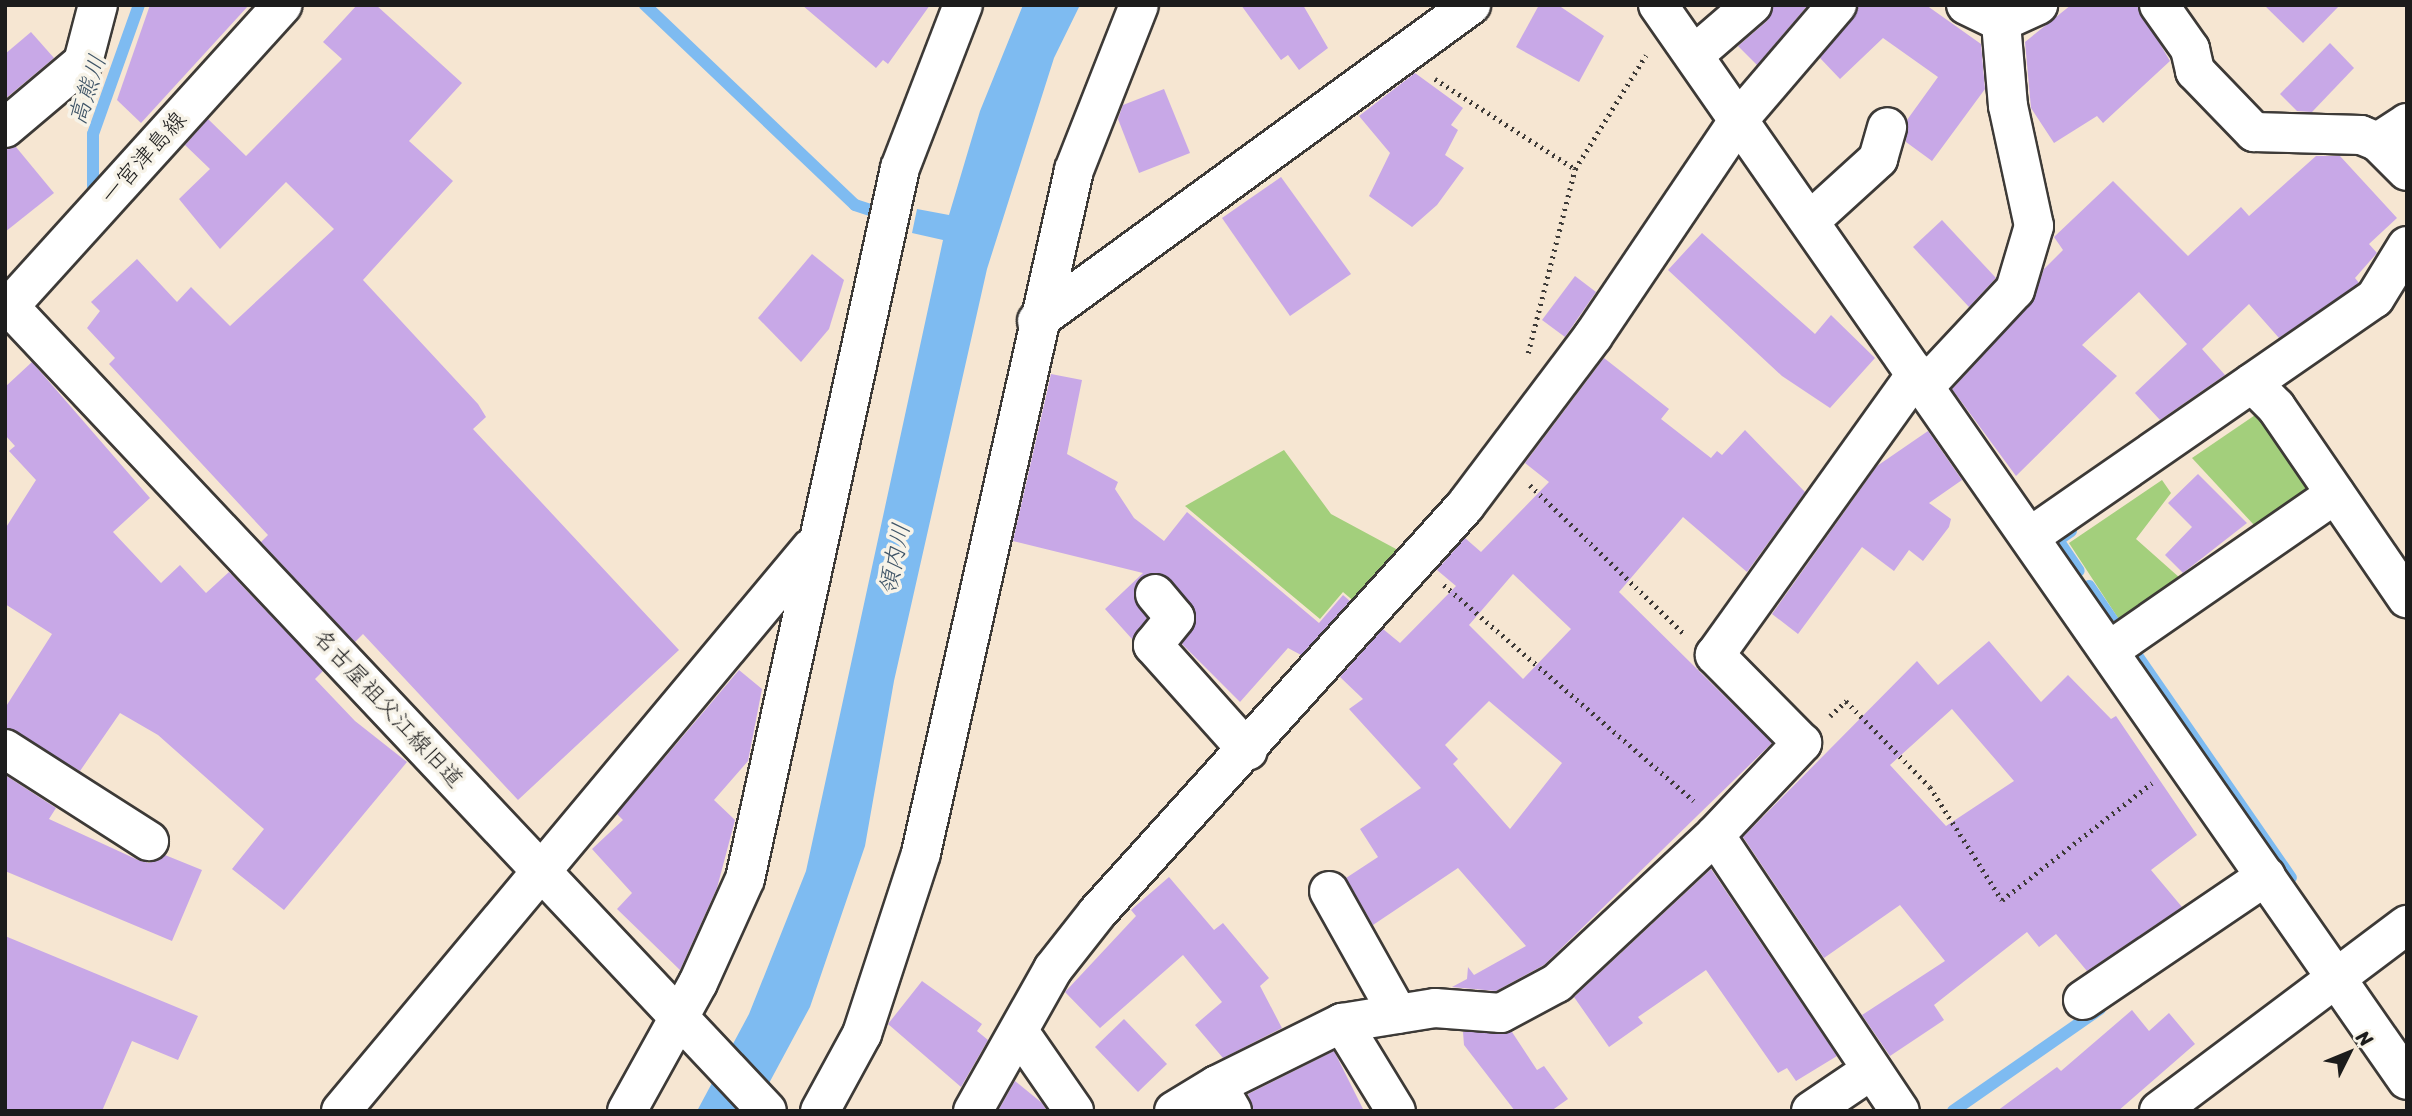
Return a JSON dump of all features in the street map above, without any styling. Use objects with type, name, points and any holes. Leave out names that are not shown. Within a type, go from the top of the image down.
[{"type":"street","points":[[5,128],[83,62],[98,5]]},
{"type":"street","name":"一宮津島線","points":[[7,306],[282,5]]},
{"type":"street","points":[[627,1111],[680,1018],[745,879],[814,544],[900,168],[963,5]]},
{"type":"street","points":[[820,1111],[862,1034],[921,853],[1037,321],[1074,170],[1139,5]]},
{"type":"street","points":[[1037,321],[1471,5]]},
{"type":"street","points":[[1694,55],[1752,5]]},
{"type":"street","points":[[973,1111],[1054,969],[1097,913],[1248,751],[1416,563],[1502,458],[1593,336],[1740,118],[1838,5]]},
{"type":"street","points":[[1966,5],[2001,23]]},
{"type":"street","points":[[2001,23],[2038,5]]},
{"type":"street","points":[[2159,5],[2190,49],[2195,71],[2254,132],[2361,135],[2393,132],[2407,171]]},
{"type":"street","points":[[1663,12],[1740,118],[2186,757],[2407,1080]]},
{"type":"street","points":[[1174,1111],[1224,1098],[1342,1023],[1435,1008],[1500,1013],[1557,983],[1717,830],[1802,743],[1715,655],[1922,379],[2015,290],[2027,263],[2034,226],[2031,193],[2008,106],[2001,23]]},
{"type":"street","points":[[1811,220],[1878,159],[1887,127]]},
{"type":"street","points":[[2031,536],[2375,298],[2407,246]]},
{"type":"street","name":"名古屋祖父江線旧道","points":[[7,306],[767,1111]]},
{"type":"street","points":[[2252,383],[2335,494],[2407,598]]},
{"type":"street","points":[[2110,650],[2335,494]]},
{"type":"street","points":[[341,1111],[814,544]]},
{"type":"street","points":[[1155,594],[1175,618],[1153,645],[1248,751]]},
{"type":"street","points":[[5,749],[149,841]]},
{"type":"street","points":[[1717,830],[1870,1071],[1900,1111]]},
{"type":"street","points":[[2083,1000],[2266,876]]},
{"type":"street","points":[[1329,891],[1398,1014]]},
{"type":"street","points":[[2160,1111],[2334,975],[2407,925]]},
{"type":"street","points":[[1342,1023],[1396,1111]]},
{"type":"street","points":[[1020,1032],[1074,1111]]},
{"type":"street","points":[[1811,1111],[1870,1071]]},
{"type":"path","points":[[1525,366],[1576,169],[1663,12]]},
{"type":"path","points":[[1404,54],[1479,112],[1576,169]]},
{"type":"path","points":[[1502,458],[1704,653],[1715,655]]},
{"type":"path","points":[[1416,563],[1604,717],[1717,830]]},
{"type":"path","points":[[1802,743],[1846,701],[1930,787],[2003,901],[2186,757]]},
{"type":"green space","points":[[2264,409],[2319,485],[2266,538],[2192,458]]},
{"type":"green space","points":[[1284,450],[1331,514],[1409,556],[1363,609],[1343,592],[1320,619],[1185,506]]},
{"type":"green space","points":[[2162,480],[2171,493],[2136,539],[2189,586],[2120,621],[2069,543]]},
{"type":"water","name":"領内川","points":[[1023,5],[1080,5],[1054,58],[987,269],[894,681],[865,846],[810,1007],[754,1111],[697,1111],[749,1014],[806,871],[943,240],[912,233],[917,209],[949,215],[980,111]]},
{"type":"building","points":[[150,5],[249,5],[141,123],[117,100]]},
{"type":"building","points":[[357,5],[376,5],[462,83],[409,141],[453,181],[363,280],[478,404],[486,417],[473,429],[679,650],[518,800],[363,634],[355,642],[261,542],[268,535],[109,364],[115,358],[87,328],[100,311],[91,302],[137,259],[177,302],[191,287],[230,326],[334,229],[286,182],[220,249],[179,199],[210,169],[185,145],[208,119],[246,156],[342,59],[323,42]]},
{"type":"building","points":[[802,5],[930,5],[888,64],[883,60],[876,68]]},
{"type":"building","points":[[1241,5],[1303,5],[1328,48],[1299,70],[1288,55],[1281,60]]},
{"type":"building","points":[[1539,5],[1558,5],[1604,36],[1579,82],[1516,47]]},
{"type":"building","points":[[1773,5],[1808,5],[1757,65],[1738,46],[1767,21]]},
{"type":"building","points":[[1858,5],[1926,5],[1981,44],[1985,89],[1932,161],[1906,142],[1907,120],[1938,77],[1883,38],[1840,79],[1820,58]]},
{"type":"building","points":[[2071,5],[2137,5],[2170,61],[2103,123],[2097,116],[2054,143],[2031,108],[2025,42]]},
{"type":"building","points":[[2264,5],[2340,5],[2303,43]]},
{"type":"building","points":[[31,32],[54,58],[5,99],[5,54]]},
{"type":"building","points":[[2330,43],[2354,68],[2312,112],[2297,111],[2280,94]]},
{"type":"building","points":[[1415,73],[1463,108],[1451,125],[1458,130],[1445,155],[1464,168],[1437,205],[1412,227],[1369,196],[1390,153],[1359,116]]},
{"type":"building","points":[[1164,89],[1190,153],[1139,173],[1118,119],[1123,105]]},
{"type":"building","points":[[16,147],[54,193],[5,232],[5,149]]},
{"type":"building","points":[[2316,156],[2340,156],[2397,218],[2369,244],[2377,253],[2355,278],[2359,283],[2279,338],[2249,304],[2202,349],[2225,375],[2160,420],[2135,393],[2187,344],[2139,292],[2082,345],[2117,376],[2016,476],[1952,389],[2031,304],[2044,269],[2063,250],[2054,237],[2113,181],[2188,256],[2241,207],[2249,216]]},
{"type":"building","points":[[1281,177],[1351,274],[1290,316],[1222,218]]},
{"type":"building","points":[[1942,220],[1996,278],[1969,307],[1913,247]]},
{"type":"building","points":[[1702,233],[1815,334],[1831,315],[1875,358],[1830,408],[1782,376],[1668,270]]},
{"type":"building","points":[[812,254],[844,280],[829,329],[801,362],[758,318]]},
{"type":"building","points":[[1575,276],[1596,292],[1565,337],[1542,320]]},
{"type":"building","points":[[1604,358],[1669,409],[1661,419],[1711,458],[1717,451],[1722,455],[1745,430],[1805,492],[1747,572],[1683,517],[1619,592],[1772,743],[1544,965],[1496,991],[1452,987],[1467,979],[1468,967],[1474,975],[1526,946],[1458,868],[1373,925],[1346,878],[1378,857],[1360,829],[1421,788],[1349,709],[1363,699],[1340,677],[1383,629],[1400,643],[1456,586],[1437,570],[1465,538],[1481,552],[1549,482],[1525,463]],"holes":[[[1513,574],[1571,629],[1523,679],[1469,625]],[[1489,701],[1562,763],[1510,829],[1453,764],[1458,759],[1445,745]]]},
{"type":"building","points":[[32,362],[150,498],[113,532],[161,583],[180,565],[206,593],[229,572],[323,671],[315,679],[355,721],[407,762],[284,910],[232,869],[264,829],[158,735],[120,713],[80,771],[5,727],[5,708],[52,634],[5,604],[5,529],[36,480],[9,451],[15,446],[5,435],[5,387]]},
{"type":"building","points":[[1051,374],[1082,380],[1067,454],[1118,482],[1115,489],[1134,518],[1164,541],[1187,512],[1319,623],[1343,595],[1350,601],[1301,655],[1288,648],[1240,702],[1182,644],[1196,613],[1171,580],[1151,573],[1135,586],[1134,598],[1147,618],[1132,639],[1105,609],[1143,573],[1013,541]]},
{"type":"building","points":[[1928,431],[1962,480],[1929,503],[1951,519],[1949,527],[1923,561],[1909,550],[1894,571],[1862,547],[1798,634],[1772,614],[1877,466]]},
{"type":"building","points":[[2198,474],[2247,523],[2183,573],[2165,555],[2192,527],[2168,503]]},
{"type":"building","points":[[1989,641],[2041,702],[2068,675],[2111,719],[2116,716],[2197,835],[2151,870],[2182,907],[2087,971],[2056,934],[2039,947],[2027,932],[1934,1005],[1944,1020],[1890,1056],[1862,1015],[1945,961],[1900,905],[1824,958],[1743,837],[1917,661],[1938,685]],"holes":[[[1952,709],[2014,781],[1946,826],[1890,765]]]},
{"type":"building","points":[[739,670],[762,689],[748,761],[714,800],[735,820],[717,888],[680,970],[617,909],[632,893],[592,849],[623,820],[617,814]]},
{"type":"building","points":[[5,775],[56,808],[49,819],[138,860],[149,863],[165,855],[202,870],[172,941],[5,871]]},
{"type":"building","points":[[1711,869],[1837,1056],[1796,1081],[1787,1068],[1778,1073],[1706,970],[1638,1017],[1643,1023],[1609,1047],[1574,997]]},
{"type":"building","points":[[1169,877],[1214,930],[1223,923],[1269,978],[1260,986],[1282,1028],[1223,1058],[1195,1025],[1222,1002],[1183,955],[1100,1028],[1065,992],[1136,916],[1131,910]]},
{"type":"building","points":[[5,936],[198,1016],[178,1060],[132,1041],[102,1111],[5,1111]]},
{"type":"building","points":[[922,981],[982,1024],[977,1031],[988,1040],[961,1087],[888,1024]]},
{"type":"building","points":[[2132,1010],[2149,1031],[2169,1013],[2195,1044],[2118,1111],[1997,1111],[2057,1067],[2061,1071]]},
{"type":"building","points":[[1124,1019],[1167,1064],[1138,1092],[1095,1047]]},
{"type":"building","points":[[1463,1032],[1512,1032],[1537,1070],[1544,1066],[1568,1099],[1551,1111],[1515,1111],[1464,1045]]},
{"type":"building","points":[[1334,1051],[1364,1111],[1254,1111],[1248,1094]]},
{"type":"building","points":[[1015,1081],[1042,1103],[1047,1111],[998,1111]]},
{"type":"waterway","name":"高熊川","points":[[93,190],[93,134],[139,5]]},
{"type":"waterway","points":[[645,5],[855,205],[870,210]]},
{"type":"waterway","points":[[2071,531],[2058,540],[2079,571]]},
{"type":"waterway","points":[[2089,586],[2115,624]]},
{"type":"waterway","points":[[2136,654],[2291,878]]},
{"type":"waterway","points":[[1953,1111],[2100,1009]]}]
